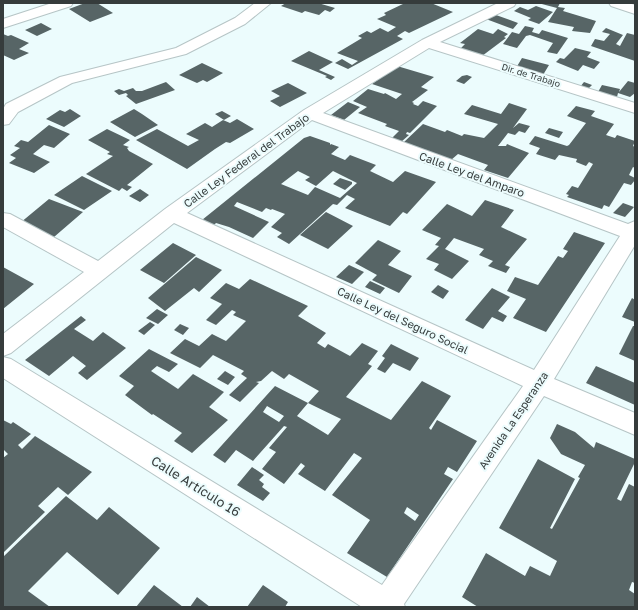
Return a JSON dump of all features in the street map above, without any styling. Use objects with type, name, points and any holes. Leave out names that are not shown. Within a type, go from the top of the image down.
[{"type":"street","points":[[3,24],[66,3]]},
{"type":"street","points":[[6,110],[66,80],[181,51],[240,21],[264,3]]},
{"type":"street","name":"Calle Ley Federal del Trabajo","points":[[3,347],[172,214],[310,114],[427,43],[509,3]]},
{"type":"street","points":[[616,3],[635,10]]},
{"type":"street","name":"Dir. de Trabajo","points":[[427,43],[635,108]]},
{"type":"street","name":"Calle Ley del Amparo","points":[[310,114],[634,232]]},
{"type":"street","name":"Calle Ley del Seguro Social","points":[[172,214],[539,383],[635,424]]},
{"type":"street","points":[[3,219],[99,271]]},
{"type":"street","name":"Avenida La Esperanza","points":[[386,606],[539,383],[634,232]]},
{"type":"street","name":"Calle Artículo 16","points":[[3,366],[386,606]]},
{"type":"building","points":[[85,3],[97,3],[113,13],[90,22],[69,9]]},
{"type":"building","points":[[286,3],[318,3],[335,8],[330,12],[325,10],[319,15],[305,11],[302,13],[281,6]]},
{"type":"building","points":[[405,3],[431,3],[453,12],[409,33],[405,31],[397,36],[403,39],[348,69],[335,63],[342,59],[352,65],[358,61],[337,53],[362,38],[358,36],[367,31],[371,33],[380,28],[388,32],[396,27],[377,19],[386,15],[384,13]]},
{"type":"building","points":[[538,3],[560,3],[558,7],[565,8],[563,11],[596,21],[590,33],[572,31],[574,27],[548,22],[557,8]]},
{"type":"building","points":[[536,6],[553,12],[539,24],[528,20],[531,18],[514,11],[520,7],[528,10]]},
{"type":"building","points":[[496,15],[518,23],[513,29],[486,19]]},
{"type":"building","points":[[41,23],[52,29],[37,36],[25,30]]},
{"type":"building","points":[[525,26],[534,28],[532,32],[539,34],[542,30],[568,38],[557,54],[547,52],[553,43],[530,35],[526,36],[517,48],[503,44],[512,32],[519,34]]},
{"type":"building","points":[[606,28],[623,35],[616,44],[620,46],[627,33],[635,35],[635,61],[591,46],[595,39],[604,41],[610,34],[602,32]]},
{"type":"building","points":[[478,29],[493,34],[498,29],[508,34],[504,37],[506,38],[482,56],[460,49],[465,44],[460,43]]},
{"type":"building","points":[[3,34],[8,36],[11,35],[29,43],[19,49],[29,53],[14,60],[3,55]]},
{"type":"building","points":[[575,48],[591,52],[587,57],[600,62],[594,69],[583,65],[578,71],[556,62],[560,58],[564,59]]},
{"type":"building","points":[[309,51],[333,62],[319,70],[335,77],[331,80],[325,77],[327,76],[291,61]]},
{"type":"building","points":[[522,58],[549,65],[543,75],[516,68]]},
{"type":"building","points":[[202,63],[223,73],[207,82],[203,80],[197,83],[179,75]]},
{"type":"building","points":[[397,66],[434,77],[421,87],[428,90],[412,102],[418,106],[423,101],[437,106],[410,133],[407,132],[406,134],[409,135],[401,142],[391,139],[399,131],[385,126],[387,124],[358,113],[367,107],[353,101],[368,89],[384,94],[385,93],[396,99],[402,94],[372,84]]},
{"type":"building","points":[[467,75],[472,77],[464,84],[456,81],[462,76]]},
{"type":"building","points":[[628,81],[635,83],[635,93],[630,97],[618,93],[617,97],[598,92],[602,85],[620,89],[619,92]]},
{"type":"building","points":[[166,82],[175,90],[136,104],[126,96],[128,95],[126,93],[119,95],[114,91],[119,89],[124,91],[133,88],[136,91],[142,91]]},
{"type":"building","points":[[584,82],[592,85],[588,89],[580,87]]},
{"type":"building","points":[[288,83],[307,93],[280,107],[270,101],[280,96],[271,91]]},
{"type":"building","points":[[348,102],[360,107],[344,120],[331,115]]},
{"type":"building","points":[[509,103],[527,109],[513,128],[519,123],[530,126],[525,133],[519,131],[515,135],[508,133],[498,146],[506,146],[507,144],[529,153],[508,178],[484,170],[488,165],[458,154],[451,160],[403,143],[423,124],[445,132],[447,130],[462,136],[464,134],[484,138],[498,124],[464,114],[472,105],[501,114]]},
{"type":"building","points":[[576,106],[595,111],[591,116],[614,124],[606,135],[615,138],[617,135],[635,141],[633,146],[635,147],[635,168],[633,167],[629,175],[635,178],[635,180],[631,185],[624,183],[609,207],[604,205],[602,209],[567,197],[569,195],[566,194],[572,186],[578,188],[593,164],[589,162],[586,166],[576,162],[577,159],[559,155],[555,160],[536,154],[540,148],[529,144],[535,136],[567,146],[569,145],[586,123],[567,116]]},
{"type":"building","points":[[70,109],[81,116],[64,127],[46,119],[60,110],[65,112]]},
{"type":"building","points":[[134,109],[158,125],[135,137],[110,122]]},
{"type":"building","points":[[222,111],[231,116],[224,120],[215,114]]},
{"type":"building","points":[[237,119],[254,129],[230,143],[226,142],[187,169],[136,140],[157,129],[188,146],[199,140],[186,134],[205,123],[212,127],[223,120],[230,123]]},
{"type":"building","points":[[49,125],[70,134],[54,148],[44,145],[33,154],[50,162],[34,173],[9,163],[16,158],[10,155],[20,148],[14,146],[21,140],[28,142]]},
{"type":"building","points":[[549,128],[563,132],[559,138],[545,133]]},
{"type":"building","points":[[107,129],[130,140],[123,145],[129,147],[127,148],[129,151],[153,164],[127,185],[132,187],[127,191],[122,188],[119,191],[86,174],[113,156],[107,154],[110,152],[88,140]]},
{"type":"building","points":[[310,136],[330,143],[330,145],[339,147],[331,154],[345,160],[350,155],[376,165],[370,171],[393,182],[405,171],[436,182],[407,214],[403,212],[390,226],[345,208],[355,199],[347,195],[337,205],[333,204],[289,244],[277,237],[282,233],[271,227],[285,214],[272,209],[266,208],[262,212],[237,202],[234,206],[269,222],[253,238],[229,227],[216,223],[214,225],[202,220],[304,138]],"holes":[[[298,171],[310,177],[305,180],[316,186],[333,171],[357,183],[340,198],[315,187],[308,195],[281,184]]]},
{"type":"building","points":[[82,176],[112,191],[84,210],[54,195]]},
{"type":"building","points":[[340,178],[352,182],[352,184],[345,190],[333,184]]},
{"type":"building","points":[[140,189],[149,195],[140,202],[129,196]]},
{"type":"building","points":[[49,199],[83,212],[54,237],[20,223]]},
{"type":"building","points":[[485,200],[514,210],[501,227],[527,239],[505,265],[510,267],[506,273],[488,266],[493,261],[479,255],[484,249],[454,238],[445,249],[469,261],[452,279],[434,270],[439,264],[426,259],[439,246],[435,245],[441,238],[422,230],[447,204],[472,216]]},
{"type":"building","points":[[623,203],[634,207],[625,217],[613,213]]},
{"type":"building","points":[[326,212],[353,226],[328,249],[300,235]]},
{"type":"building","points":[[574,232],[605,243],[546,332],[513,318],[526,299],[507,291],[515,277],[538,285],[558,256],[563,258],[568,251],[563,249]]},
{"type":"building","points":[[378,240],[401,251],[388,265],[412,276],[399,293],[372,280],[377,275],[355,263]]},
{"type":"building","points":[[173,243],[196,255],[164,283],[140,270]]},
{"type":"building","points":[[196,257],[222,270],[199,292],[194,288],[165,311],[148,298]]},
{"type":"building","points":[[349,265],[364,272],[352,284],[336,277]]},
{"type":"building","points":[[3,267],[34,284],[3,309]]},
{"type":"building","points":[[250,279],[308,306],[298,316],[326,333],[317,343],[325,348],[328,344],[350,356],[362,343],[378,351],[368,364],[372,366],[346,397],[391,420],[422,381],[451,396],[429,428],[431,430],[437,420],[477,441],[457,472],[448,467],[444,474],[453,479],[387,577],[347,553],[370,520],[332,495],[362,458],[354,453],[325,491],[298,474],[305,466],[301,463],[284,484],[262,469],[276,452],[269,448],[287,427],[284,426],[253,461],[236,450],[225,463],[213,455],[275,386],[308,403],[319,391],[289,374],[284,379],[272,371],[261,381],[256,382],[259,383],[240,402],[229,395],[247,378],[241,374],[244,371],[213,355],[200,368],[170,353],[185,339],[199,346],[212,334],[226,341],[246,321],[233,315],[236,312],[232,310],[216,325],[206,320],[222,304],[210,298],[226,283],[239,289]],"holes":[[[308,403],[341,419],[328,435],[297,416]],[[267,406],[284,416],[279,422],[263,412]],[[407,507],[419,515],[415,521],[404,513]]]},
{"type":"building","points":[[370,281],[385,288],[380,294],[365,287]]},
{"type":"building","points":[[438,285],[449,291],[443,299],[431,292]]},
{"type":"building","points":[[492,288],[510,297],[498,311],[507,316],[503,322],[492,317],[483,329],[465,320]]},
{"type":"building","points":[[632,298],[635,300],[635,322],[622,317]]},
{"type":"building","points":[[157,309],[168,315],[158,324],[146,318]]},
{"type":"building","points":[[81,316],[86,320],[74,329],[93,341],[103,332],[126,348],[87,380],[78,373],[86,366],[73,356],[49,376],[25,360]]},
{"type":"building","points":[[150,322],[155,325],[144,335],[138,331]]},
{"type":"building","points":[[180,324],[189,328],[183,335],[174,330]]},
{"type":"building","points":[[633,326],[635,326],[635,361],[619,354]]},
{"type":"building","points":[[391,344],[419,358],[410,371],[393,363],[385,373],[377,369],[385,358],[382,356]]},
{"type":"building","points":[[149,349],[178,364],[169,372],[157,366],[151,371],[178,389],[193,374],[224,392],[209,407],[228,420],[192,453],[174,441],[182,433],[153,414],[152,415],[125,395],[134,386],[119,376]]},
{"type":"building","points":[[596,366],[635,383],[635,405],[586,383]]},
{"type":"building","points":[[225,371],[235,377],[228,385],[217,379]]},
{"type":"building","points":[[3,420],[11,424],[13,422],[31,434],[18,445],[22,449],[35,436],[92,472],[68,495],[58,487],[38,506],[45,512],[3,553],[3,458],[8,454],[3,449]]},
{"type":"building","points":[[557,424],[575,432],[594,448],[596,442],[635,459],[635,462],[617,499],[621,501],[629,484],[635,487],[635,583],[632,582],[629,590],[635,594],[635,607],[478,607],[462,597],[486,553],[525,576],[530,566],[550,576],[557,561],[499,528],[538,459],[575,479],[550,528],[552,529],[580,478],[578,477],[585,465],[561,454],[550,438]]},
{"type":"building","points":[[252,467],[264,475],[259,480],[264,484],[262,487],[270,493],[263,501],[237,485]]},
{"type":"building","points":[[66,496],[97,520],[109,507],[160,548],[118,595],[67,552],[28,591],[50,607],[3,607],[3,557]]},
{"type":"building","points":[[154,585],[183,607],[136,607]]},
{"type":"building","points":[[263,585],[288,602],[285,607],[247,607]]},
{"type":"building","points":[[197,597],[210,607],[190,607]]}]
